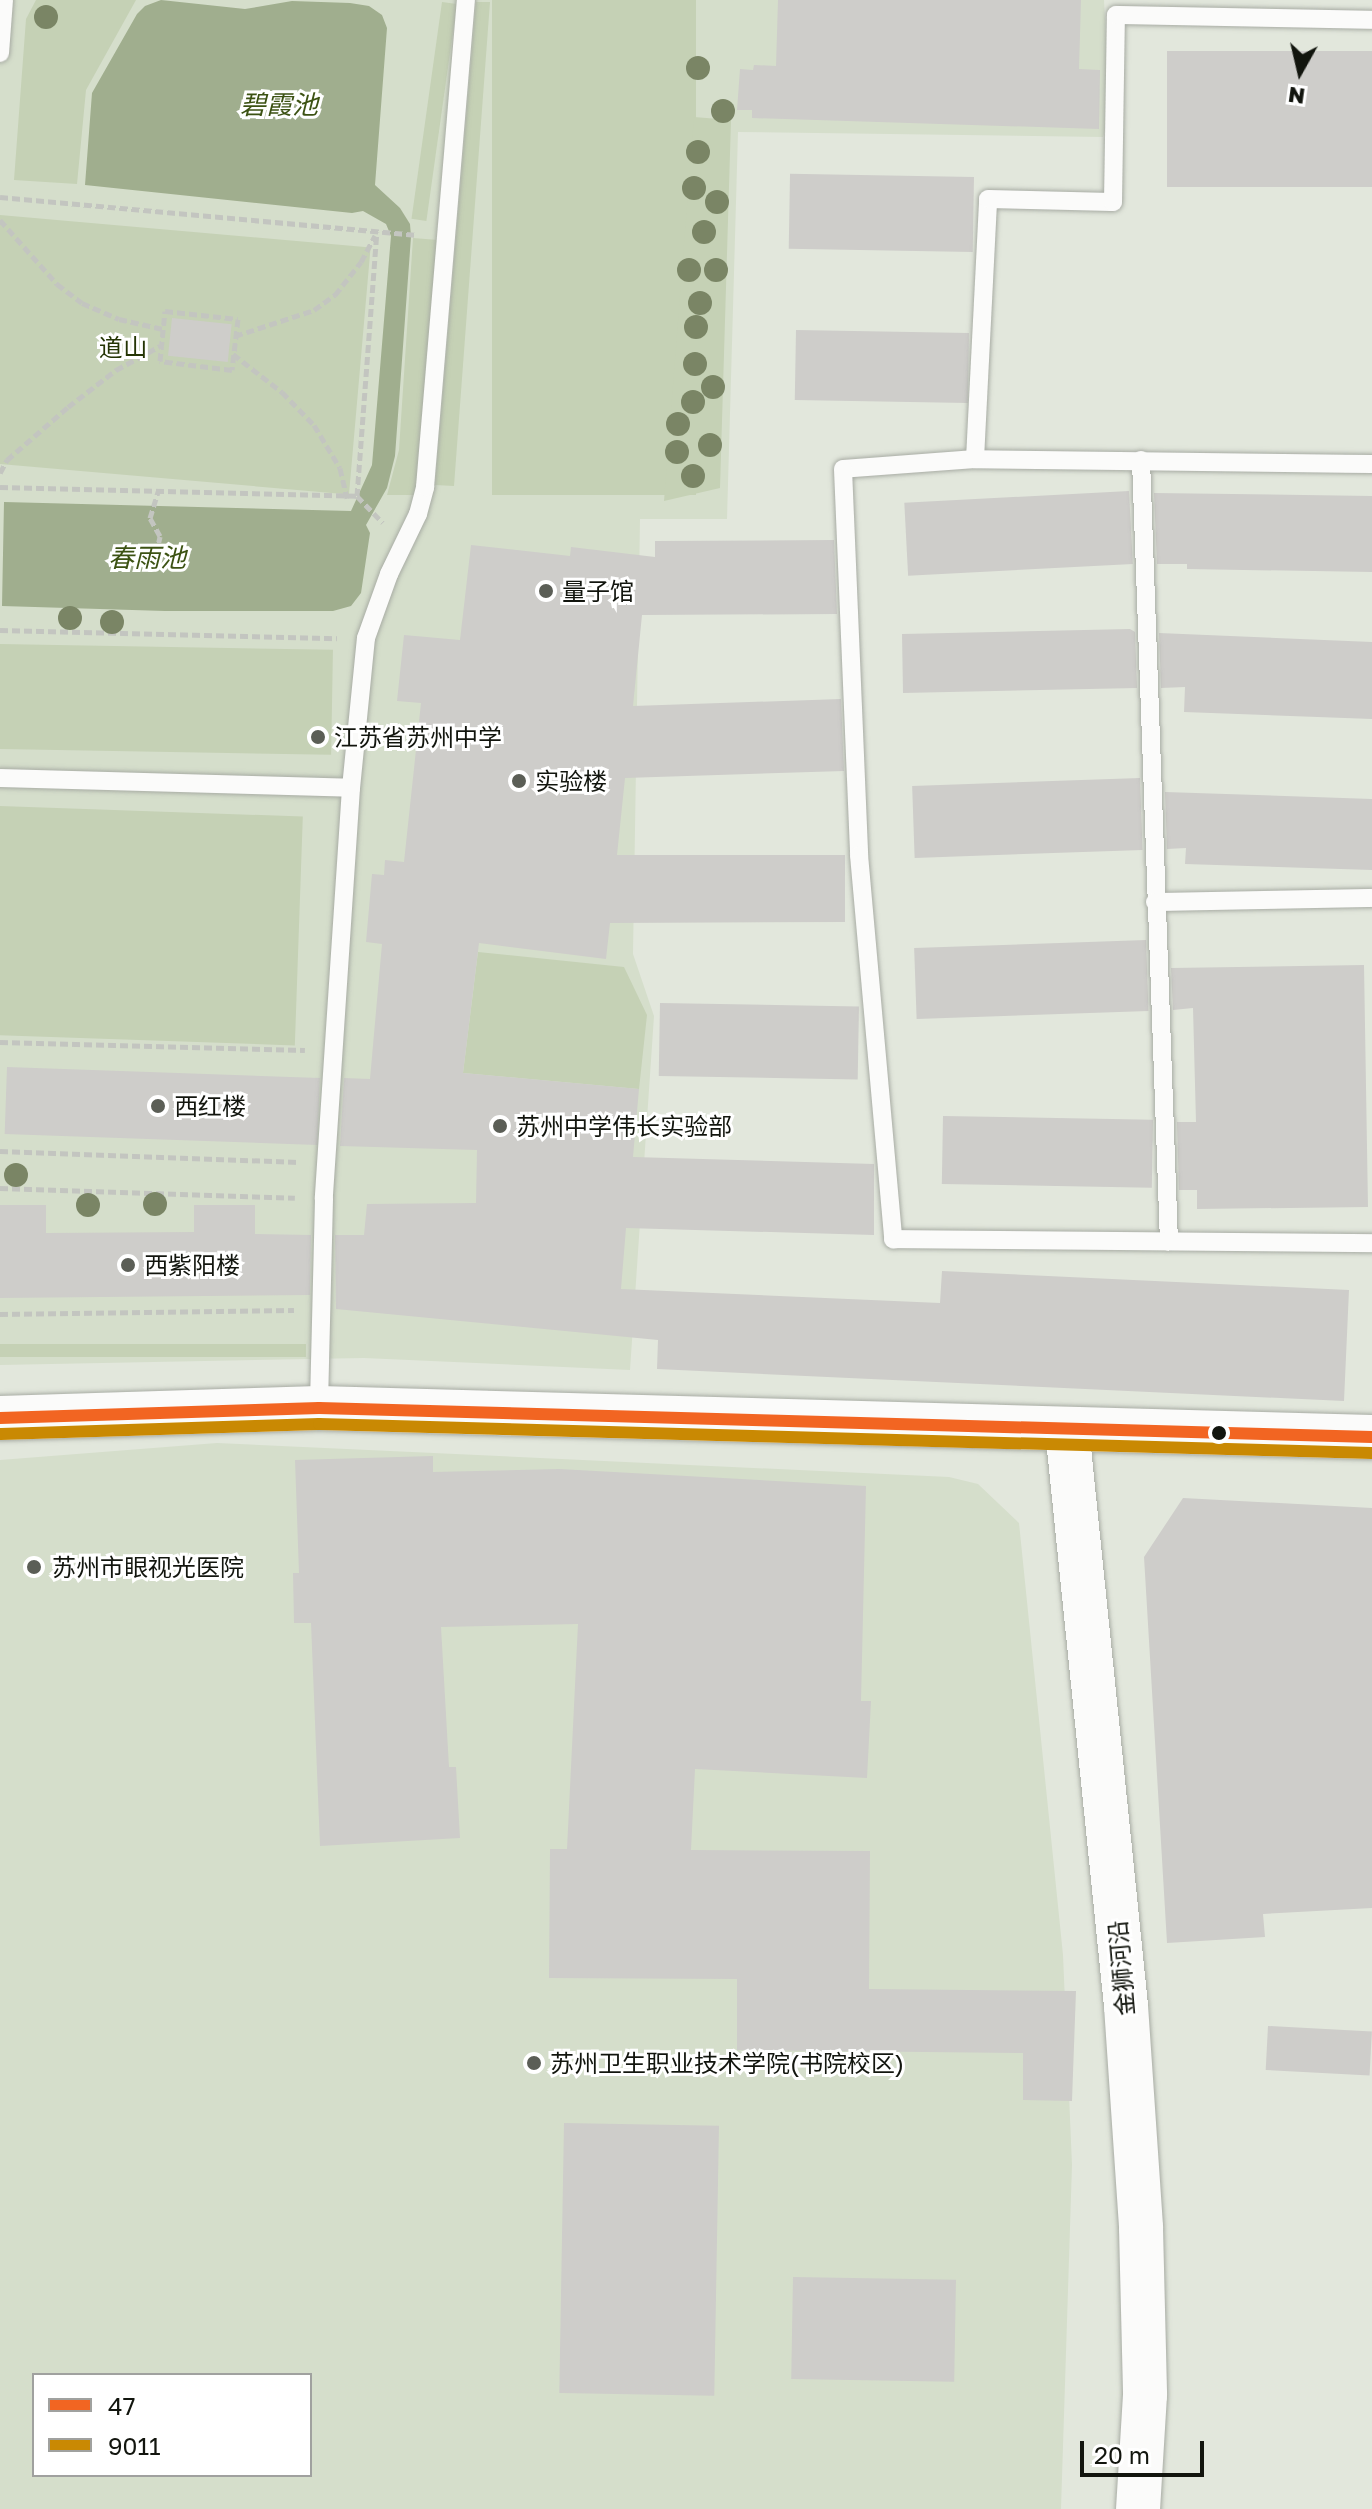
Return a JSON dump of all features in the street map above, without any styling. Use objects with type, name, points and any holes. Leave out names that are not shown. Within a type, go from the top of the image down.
[{"type":"main road","points":[[0,1418],[319,1408],[1372,1437]]},
{"type":"main road","name":"金狮河沿","points":[[1067,1429],[1126,2006],[1140,2212],[1145,2395],[1138,2509]]},
{"type":"lane","points":[[0,53],[4,0]]},
{"type":"lane","points":[[319,1408],[319,1310],[326,1163],[351,788],[366,638],[389,574],[418,514],[425,487],[466,0]]},
{"type":"lane","points":[[975,459],[988,199],[1113,202],[1116,15],[1372,20]]},
{"type":"lane","points":[[1372,464],[975,459],[843,469],[859,855],[893,1239],[1372,1243]]},
{"type":"lane","points":[[1141,460],[1169,1241]]},
{"type":"lane","points":[[0,778],[351,788]]},
{"type":"lane","points":[[1155,902],[1372,898]]},
{"type":"path","points":[[0,197],[414,235]]},
{"type":"path","points":[[0,220],[57,284],[82,303],[119,319],[163,329]]},
{"type":"path","points":[[235,336],[270,321],[314,310],[335,295],[361,262],[377,232]]},
{"type":"path","points":[[357,496],[377,232]]},
{"type":"path","points":[[165,311],[238,319],[235,336],[232,370],[160,361],[165,311]]},
{"type":"path","points":[[0,473],[7,460],[68,407],[116,370],[161,346]]},
{"type":"path","points":[[233,354],[282,392],[314,425],[340,468],[347,498]]},
{"type":"path","points":[[0,487],[357,496]]},
{"type":"path","points":[[156,554],[160,536],[150,518],[158,491]]},
{"type":"path","points":[[357,496],[377,513]]},
{"type":"path","points":[[0,630],[366,638]]},
{"type":"path","points":[[0,1042],[334,1051]]},
{"type":"path","points":[[0,1151],[326,1163]]},
{"type":"path","points":[[0,1188],[324,1199]]},
{"type":"path","points":[[0,1314],[319,1310]]},
{"type":"shaded area","name":"江苏省苏州中学","points":[[0,0],[1104,0],[1110,114],[1103,137],[738,132],[727,519],[640,519],[633,954],[654,1016],[630,1370],[364,1358],[0,1365]]},
{"type":"shaded area","name":"苏州卫生职业技术学院(书院校区)","points":[[217,1443],[949,1477],[978,1484],[1019,1523],[1063,1955],[1072,2165],[1061,2509],[0,2509],[0,1460]]},
{"type":"green space","points":[[36,0],[136,0],[86,90],[77,184],[14,180],[26,19]]},
{"type":"green space","points":[[492,0],[696,0],[696,495],[492,495]]},
{"type":"green space","points":[[442,2],[457,4],[426,221],[412,219]]},
{"type":"green space","points":[[476,2],[490,2],[454,486],[435,485]]},
{"type":"green space","points":[[694,117],[731,120],[720,488],[664,501]]},
{"type":"green space","name":"道山","points":[[0,215],[371,247],[349,494],[0,464]]},
{"type":"green space","points":[[413,238],[438,240],[419,495],[387,495],[399,450]]},
{"type":"green space","points":[[0,644],[333,650],[331,755],[0,749]]},
{"type":"green space","points":[[0,806],[303,817],[295,1045],[0,1035]]},
{"type":"green space","points":[[478,952],[624,967],[647,1015],[639,1089],[463,1073]]},
{"type":"green space","points":[[0,1344],[306,1344],[306,1357],[0,1357]]},
{"type":"water","points":[[161,0],[245,9],[292,1],[350,3],[369,6],[382,15],[387,28],[375,185],[400,208],[410,224],[411,237],[395,456],[387,488],[366,525],[370,533],[361,593],[351,606],[333,611],[165,611],[2,606],[4,502],[351,511],[372,465],[391,236],[386,224],[363,211],[352,213],[85,185],[92,93],[137,14],[145,6]]},
{"type":"building","points":[[778,0],[1081,0],[1079,69],[1100,70],[1099,129],[752,118],[752,110],[737,110],[740,69],[753,70],[754,65],[776,66]]},
{"type":"building","points":[[1167,51],[1372,51],[1372,187],[1167,187]]},
{"type":"building","points":[[790,174],[974,177],[973,252],[789,249]]},
{"type":"building","points":[[172,318],[232,324],[228,362],[168,356]]},
{"type":"building","points":[[796,330],[969,333],[968,403],[795,400]]},
{"type":"building","points":[[1129,491],[1133,564],[908,576],[904,503]]},
{"type":"building","points":[[1154,493],[1372,496],[1372,572],[1187,569],[1187,564],[1157,564]]},
{"type":"building","points":[[834,540],[837,614],[642,615],[633,706],[841,699],[844,771],[625,778],[617,855],[845,855],[845,922],[610,923],[606,959],[479,943],[463,1073],[639,1089],[633,1157],[874,1164],[874,1235],[626,1228],[621,1289],[940,1303],[942,1271],[1349,1290],[1344,1401],[657,1369],[658,1340],[336,1309],[335,1235],[364,1235],[367,1204],[476,1203],[477,1150],[340,1146],[344,1078],[370,1079],[382,944],[366,942],[372,874],[384,875],[385,860],[404,862],[421,703],[397,701],[404,635],[460,640],[471,545],[570,556],[571,547],[655,557],[655,541]]},
{"type":"building","points":[[1130,629],[1135,632],[1137,688],[903,693],[902,634]]},
{"type":"building","points":[[1159,633],[1372,642],[1372,719],[1184,712],[1185,687],[1161,688]]},
{"type":"building","points":[[1140,778],[1143,850],[915,858],[912,786]]},
{"type":"building","points":[[1165,792],[1372,799],[1372,870],[1185,864],[1186,848],[1167,849]]},
{"type":"building","points":[[1146,940],[1148,1011],[917,1019],[914,948]]},
{"type":"building","points":[[1364,965],[1368,1207],[1197,1209],[1197,1190],[1179,1190],[1177,1122],[1196,1122],[1193,1008],[1173,1010],[1171,968]]},
{"type":"building","points":[[660,1003],[859,1006],[858,1079],[659,1076]]},
{"type":"building","name":"西红楼","points":[[7,1067],[320,1078],[317,1145],[5,1134]]},
{"type":"building","points":[[943,1116],[1153,1120],[1152,1188],[942,1184]]},
{"type":"building","name":"西紫阳楼","points":[[0,1205],[46,1205],[46,1233],[194,1232],[194,1205],[255,1205],[255,1234],[311,1235],[310,1295],[0,1298]]},
{"type":"building","points":[[433,1456],[433,1472],[559,1469],[866,1486],[861,1701],[871,1701],[867,1778],[695,1769],[691,1850],[870,1851],[869,1989],[1076,1991],[1072,2101],[1023,2100],[1023,2053],[737,2050],[737,1979],[549,1978],[550,1849],[567,1849],[578,1624],[441,1627],[449,1767],[456,1767],[460,1838],[320,1846],[311,1623],[294,1623],[293,1573],[299,1573],[295,1460]]},
{"type":"building","points":[[1183,1498],[1372,1508],[1372,1908],[1263,1914],[1265,1937],[1167,1943],[1144,1557]]},
{"type":"building","points":[[1268,2026],[1372,2031],[1370,2075],[1266,2070]]},
{"type":"building","points":[[564,2123],[719,2126],[714,2396],[559,2393]]},
{"type":"building","points":[[793,2277],[956,2280],[954,2382],[791,2379]]},
{"type":"transit line","name":"47","points":[[0,1418],[319,1408],[1372,1437]]},
{"type":"transit line","name":"9011","points":[[1,1434],[319,1424],[1372,1453]]},
{"type":"place","name":"量子馆","points":[[546,591]]},
{"type":"place","name":"江苏省苏州中学","points":[[318,737]]},
{"type":"place","name":"实验楼","points":[[519,781]]},
{"type":"place","name":"西红楼","points":[[158,1106]]},
{"type":"place","name":"苏州中学伟长实验部","points":[[500,1126]]},
{"type":"place","name":"西紫阳楼","points":[[128,1265]]},
{"type":"place","name":"苏州市眼视光医院","points":[[34,1567]]},
{"type":"place","name":"苏州卫生职业技术学院(书院校区)","points":[[534,2063]]},
{"type":"water label","name":"碧霞池","points":[[279,105]]},
{"type":"water label","name":"春雨池","points":[[147,558]]}]
